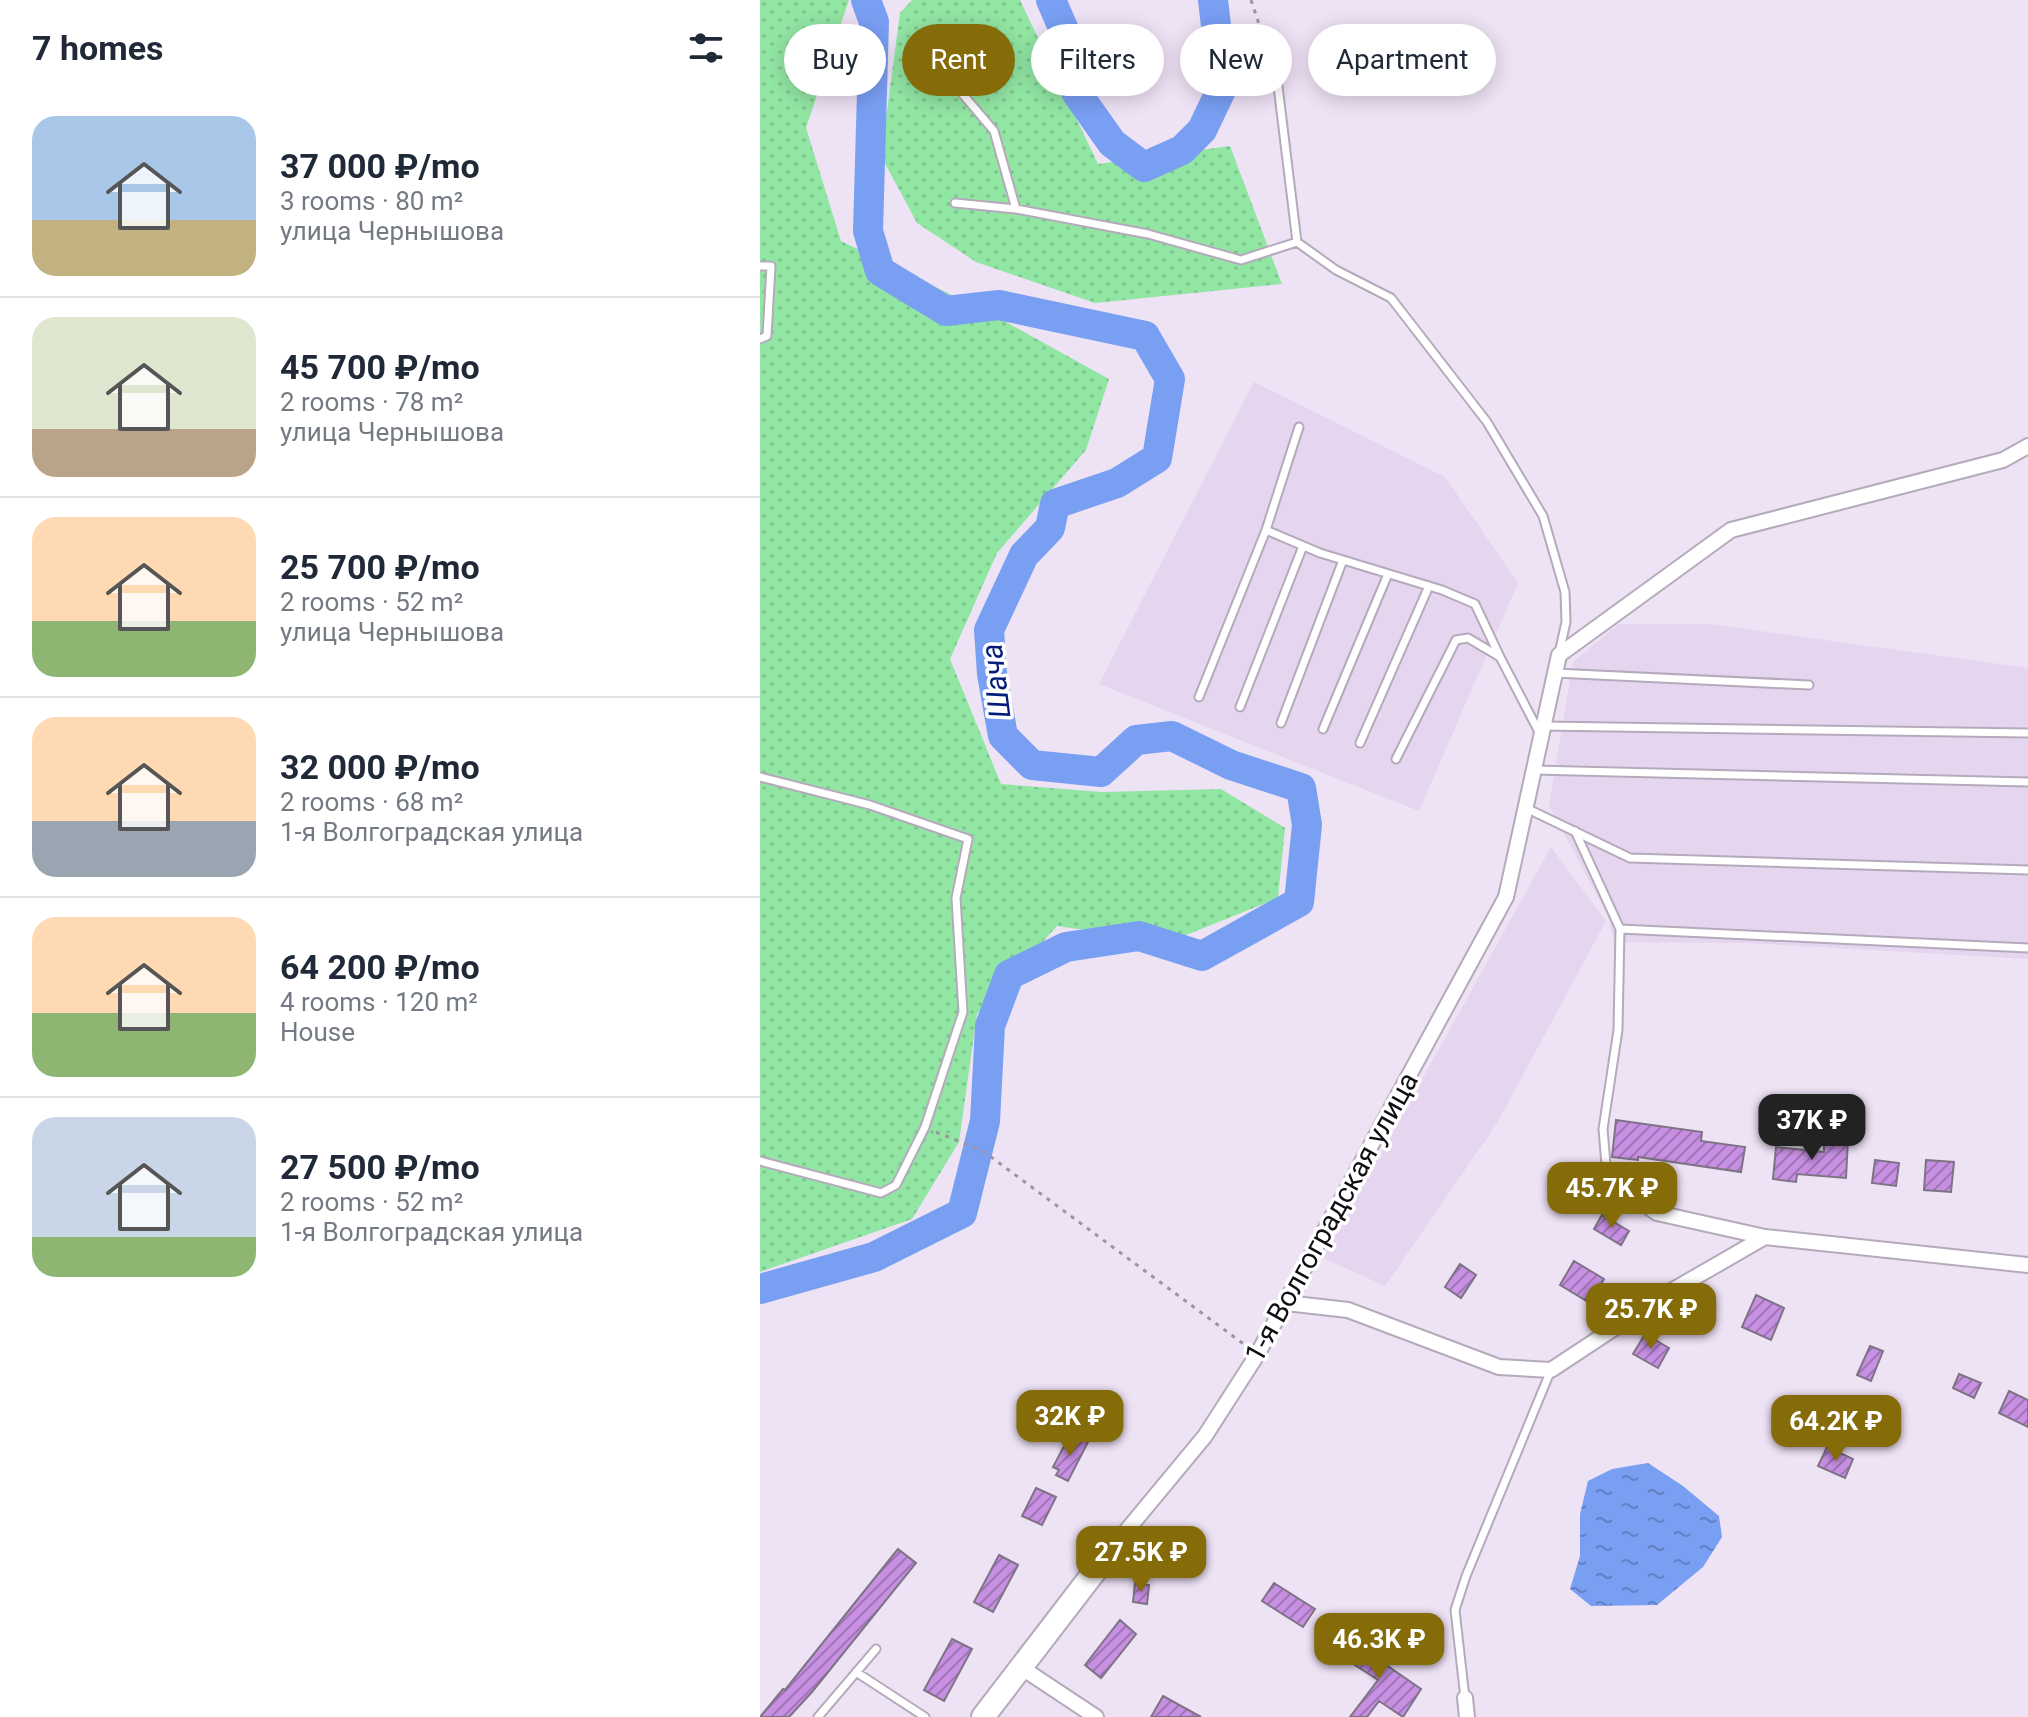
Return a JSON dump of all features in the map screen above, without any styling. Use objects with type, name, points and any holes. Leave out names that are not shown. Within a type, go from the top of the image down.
[{"type":"street","points":[[1559,655],[1731,530],[2003,460],[2028,446]]},
{"type":"street","name":"1-я Волгоградская улица","points":[[983,1717],[1118,1541],[1205,1436],[1286,1303],[1506,897],[1559,655]]},
{"type":"street","points":[[1607,1176],[1657,1213],[1765,1237],[2028,1265]]},
{"type":"street","points":[[1286,1303],[1348,1310],[1499,1367],[1551,1370],[1666,1294],[1765,1237]]},
{"type":"street","points":[[1022,1668],[1096,1717]]},
{"type":"street","points":[[1465,1698],[1467,1717]]},
{"type":"lane","points":[[964,96],[994,131],[1016,209]]},
{"type":"lane","points":[[1279,96],[1297,242],[1336,270],[1391,298],[1487,422],[1543,516],[1565,592],[1566,622],[1559,655]]},
{"type":"lane","points":[[955,203],[1016,209],[1148,234],[1241,260],[1297,242]]},
{"type":"lane","points":[[760,266],[771,266],[767,336],[760,339]]},
{"type":"lane","points":[[1199,697],[1266,530],[1299,427]]},
{"type":"lane","points":[[1266,530],[1303,546],[1475,604],[1500,657],[1542,731],[2028,733]]},
{"type":"lane","points":[[1240,707],[1303,546]]},
{"type":"lane","points":[[1281,723],[1343,560]]},
{"type":"lane","points":[[1323,729],[1388,574]]},
{"type":"lane","points":[[1360,743],[1429,586]]},
{"type":"lane","points":[[1396,759],[1456,640],[1468,638],[1500,657]]},
{"type":"lane","points":[[1555,673],[1809,685]]},
{"type":"lane","points":[[1534,770],[2028,782]]},
{"type":"lane","points":[[760,777],[870,805],[968,839],[956,898],[963,1012],[925,1127],[896,1185],[881,1193],[760,1161]]},
{"type":"lane","points":[[1526,808],[1630,858],[2028,870]]},
{"type":"lane","points":[[1575,831],[1620,929],[1618,1030],[1603,1129],[1607,1176]]},
{"type":"lane","points":[[1620,929],[2028,948]]},
{"type":"lane","points":[[1465,1698],[1455,1610],[1466,1576],[1551,1370]]},
{"type":"lane","points":[[818,1717],[876,1649]]},
{"type":"lane","points":[[856,1672],[925,1717]]},
{"type":"path","points":[[1251,0],[1259,24]]},
{"type":"path","points":[[925,1127],[983,1151],[1257,1355]]},
{"type":"shaded area","points":[[1254,382],[1445,477],[1518,583],[1419,811],[1099,684]]},
{"type":"shaded area","points":[[1619,624],[1710,624],[2028,668],[2028,959],[1749,943],[1614,942],[1609,918],[1549,805],[1573,662]]},
{"type":"shaded area","points":[[1551,847],[1606,921],[1497,1123],[1385,1286],[1323,1258]]},
{"type":"green space","points":[[760,0],[849,0],[841,24],[784,24],[784,96],[817,96],[806,128],[841,241],[995,316],[1109,379],[1086,450],[997,553],[950,659],[1001,784],[1102,792],[1221,789],[1285,828],[1278,898],[1169,942],[1057,926],[977,1014],[959,1142],[912,1219],[760,1272]]},
{"type":"green space","points":[[912,0],[1020,0],[1031,24],[1031,96],[1066,96],[1098,164],[1230,146],[1282,284],[1095,303],[976,262],[917,223],[881,156],[900,13]]},
{"type":"water","points":[[1648,1463],[1683,1486],[1719,1516],[1722,1537],[1703,1567],[1657,1605],[1591,1606],[1570,1589],[1580,1556],[1580,1514],[1588,1481],[1612,1469]]},
{"type":"building","points":[[1616,1120],[1702,1132],[1701,1141],[1745,1147],[1741,1172],[1638,1157],[1638,1160],[1612,1157]]},
{"type":"building","points":[[1824,1139],[1848,1140],[1846,1178],[1797,1174],[1796,1182],[1773,1179],[1776,1147],[1824,1152]]},
{"type":"building","points":[[1875,1160],[1899,1163],[1896,1186],[1872,1183]]},
{"type":"building","points":[[1926,1160],[1954,1162],[1951,1192],[1924,1190]]},
{"type":"building","points":[[1602,1215],[1629,1231],[1621,1245],[1594,1229]]},
{"type":"building","points":[[1574,1261],[1604,1279],[1590,1303],[1560,1285]]},
{"type":"building","points":[[1460,1264],[1476,1275],[1461,1298],[1445,1287]]},
{"type":"building","points":[[1756,1295],[1784,1308],[1771,1340],[1742,1327]]},
{"type":"building","points":[[1645,1334],[1669,1348],[1658,1368],[1633,1354]]},
{"type":"building","points":[[1870,1346],[1883,1351],[1871,1381],[1857,1375]]},
{"type":"building","points":[[1959,1374],[1981,1383],[1974,1398],[1953,1388]]},
{"type":"building","points":[[2009,1391],[2028,1400],[2028,1427],[1999,1413]]},
{"type":"building","points":[[1076,1436],[1088,1442],[1068,1481],[1056,1475],[1059,1470],[1053,1467],[1064,1446],[1070,1449]]},
{"type":"building","points":[[1827,1447],[1853,1459],[1845,1478],[1818,1466]]},
{"type":"building","points":[[1036,1488],[1056,1497],[1042,1525],[1022,1516]]},
{"type":"building","points":[[898,1549],[916,1563],[812,1692],[789,1717],[760,1717],[785,1690]]},
{"type":"building","points":[[999,1555],[1018,1565],[993,1612],[974,1602]]},
{"type":"building","points":[[1135,1583],[1149,1585],[1147,1604],[1133,1602]]},
{"type":"building","points":[[1274,1583],[1315,1609],[1303,1627],[1262,1601]]},
{"type":"building","points":[[1120,1620],[1136,1634],[1101,1678],[1085,1665]]},
{"type":"building","points":[[1343,1635],[1421,1689],[1403,1717],[1379,1701],[1367,1717],[1350,1717],[1378,1680],[1333,1651]]},
{"type":"building","points":[[952,1639],[972,1649],[944,1701],[924,1690]]},
{"type":"building","points":[[1163,1696],[1201,1717],[1151,1717]]},
{"type":"waterway","name":"Шача","points":[[760,1289],[874,1257],[962,1213],[985,1121],[990,1026],[1009,975],[1066,947],[1139,936],[1202,956],[1299,902],[1307,825],[1301,788],[1231,765],[1172,736],[1136,740],[1101,772],[1032,765],[1003,736],[992,674],[989,630],[1024,555],[1050,528],[1055,504],[1117,483],[1157,458],[1170,379],[1145,336],[999,305],[946,311],[880,271],[868,231],[874,22],[866,0]]},
{"type":"waterway","name":"Шача","points":[[1051,0],[1073,51],[1076,92],[1112,143],[1144,167],[1182,150],[1202,130],[1223,86],[1213,0]]}]
